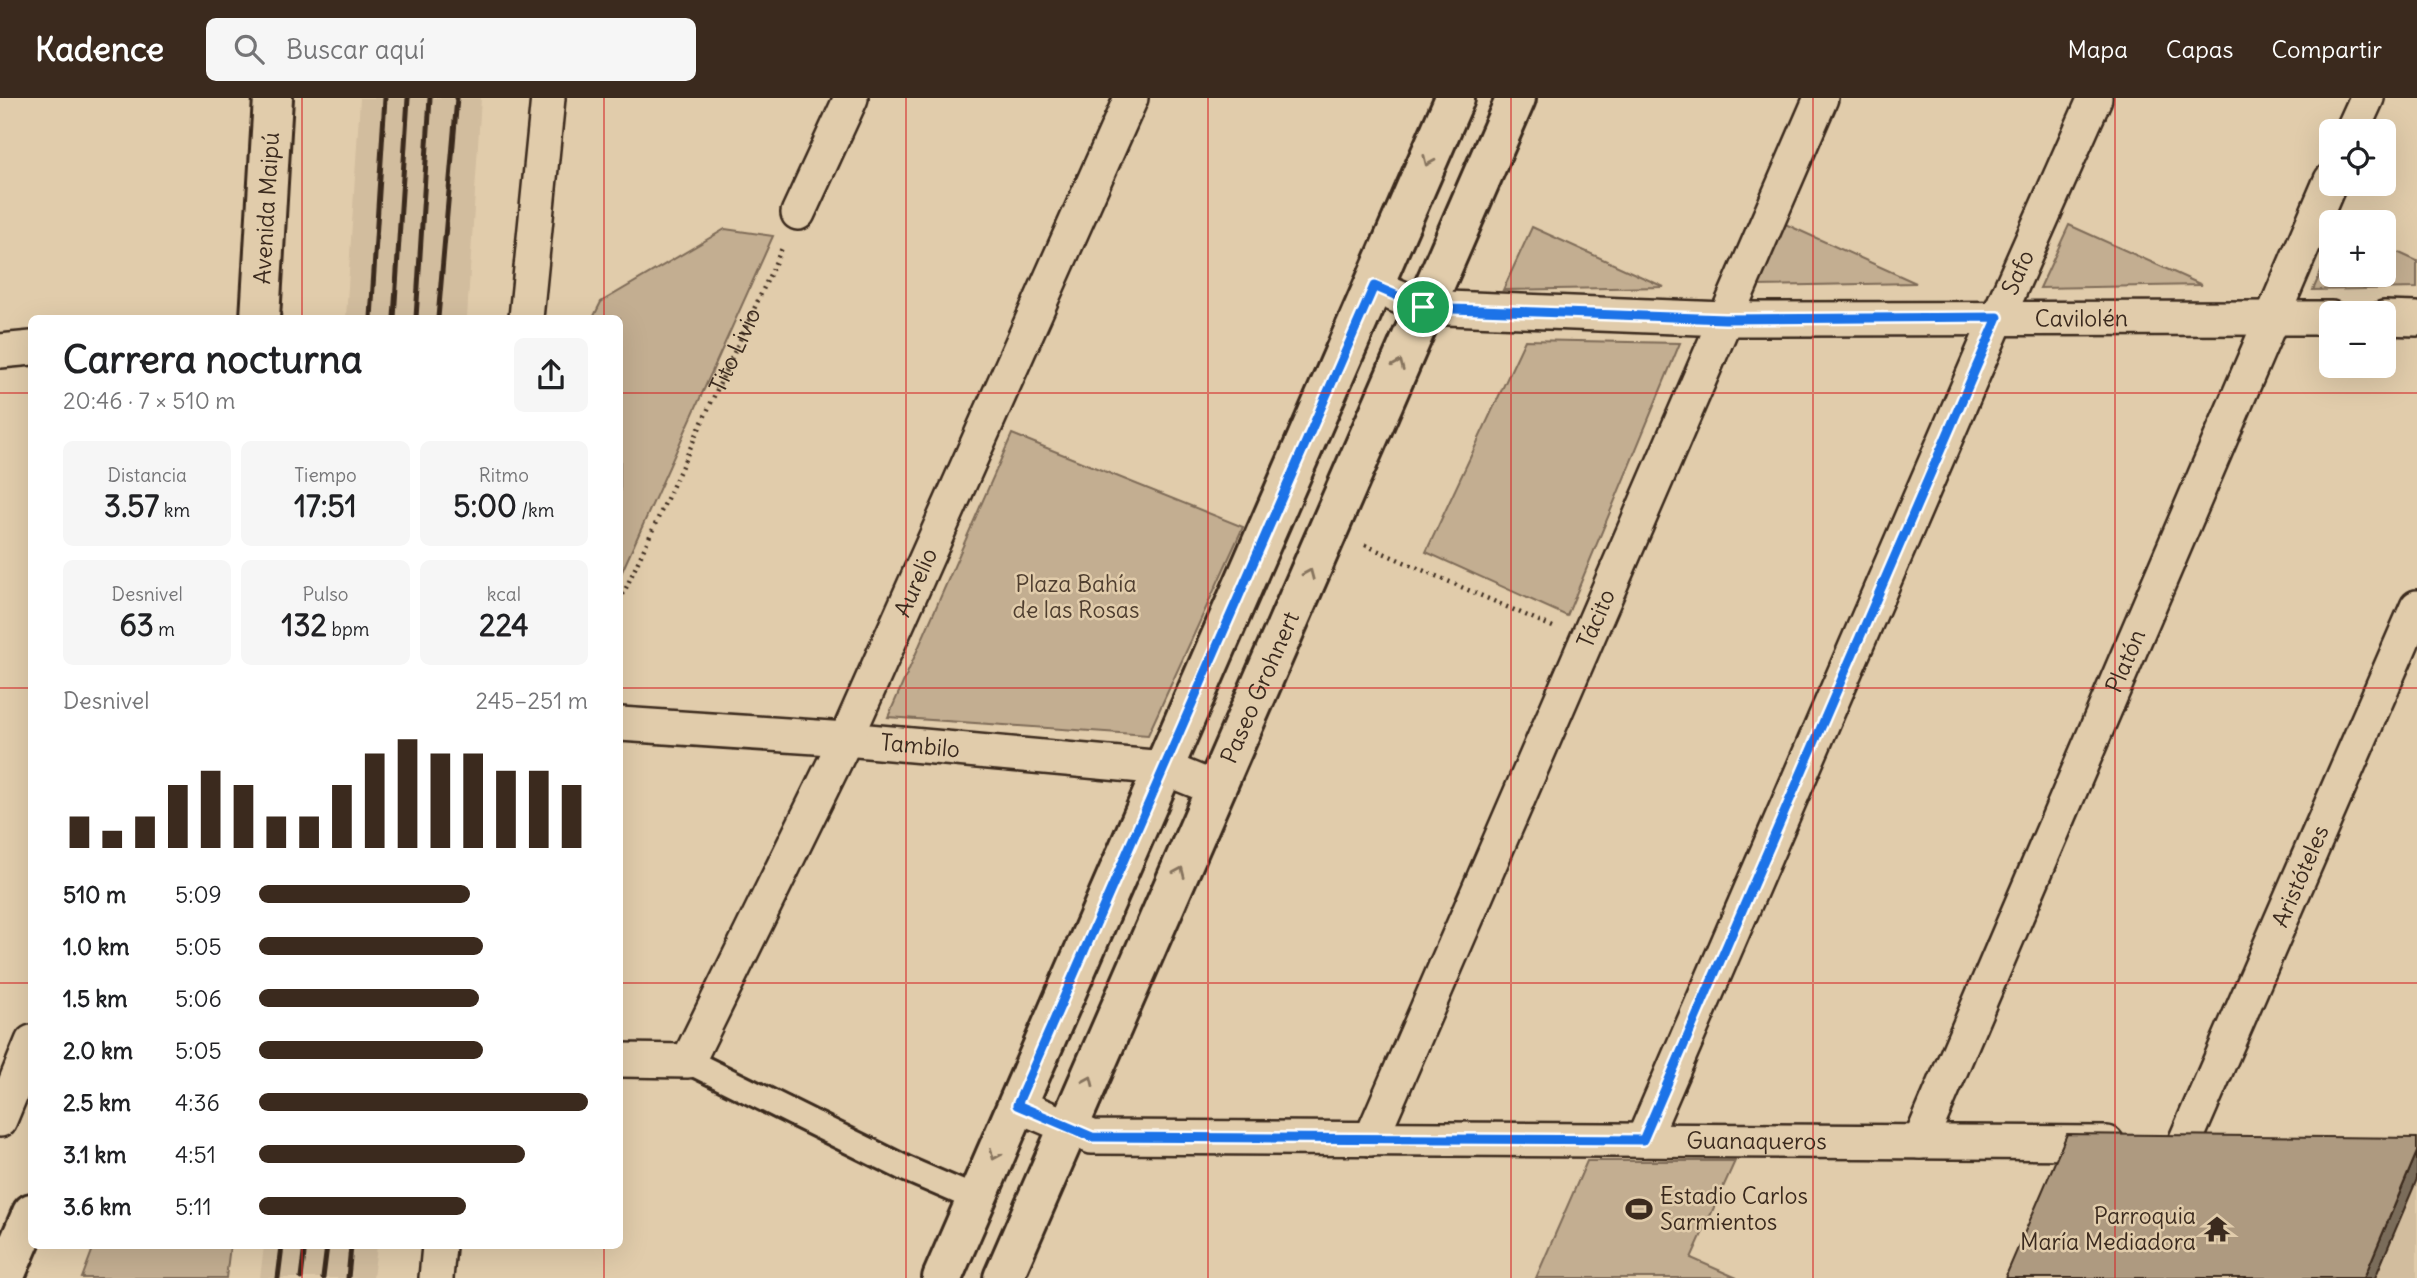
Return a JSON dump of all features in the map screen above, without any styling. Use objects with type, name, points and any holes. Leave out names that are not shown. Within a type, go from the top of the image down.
[{"type":"street","name":"Avenida Maipú","points":[[260,315],[274,98]]},
{"type":"street","points":[[526,315],[548,98]]},
{"type":"street","points":[[798,213],[850,98]]},
{"type":"street","name":"Aurelio","points":[[688,1061],[846,739],[1130,98]]},
{"type":"street","points":[[942,1278],[1455,98]]},
{"type":"street","name":"Paseo Grohnert","points":[[1003,1278],[1516,98]]},
{"type":"street","name":"Tácito","points":[[1371,1139],[1821,98]]},
{"type":"street","name":"Safo","points":[[1643,1140],[2095,98]]},
{"type":"street","points":[[2357,119],[2367,98]]},
{"type":"street","name":"Platón","points":[[1920,1142],[2324,196]]},
{"type":"street","name":"Cavilolén","points":[[1374,286],[1423,307],[1725,319],[2319,318]]},
{"type":"street","points":[[2396,318],[2417,318]]},
{"type":"street","points":[[0,351],[28,348]]},
{"type":"street","name":"Aristóteles","points":[[2174,1144],[2417,607]]},
{"type":"street","name":"Tambilo","points":[[623,724],[846,739],[1164,768],[1216,789]]},
{"type":"street","points":[[0,1119],[28,1052]]},
{"type":"street","points":[[623,1060],[688,1061],[904,1168],[976,1199]]},
{"type":"street","name":"Guanaqueros","points":[[1017,1105],[1092,1137],[2174,1144]]},
{"type":"street","points":[[4,1278],[28,1222]]},
{"type":"street","points":[[436,1278],[439,1249]]},
{"type":"path","name":"Tito Livio","points":[[623,594],[798,213]]},
{"type":"path","points":[[1329,529],[1586,641]]},
{"type":"shaded area","points":[[360,98],[481,98],[467,315],[346,315]]},
{"type":"shaded area","points":[[2417,1179],[2417,1278],[2375,1278]]},
{"type":"shaded area","points":[[264,1249],[377,1249],[373,1278],[260,1278]]},
{"type":"green space","points":[[1783,223],[1916,283],[1755,286]]},
{"type":"green space","points":[[2069,225],[2202,285],[2040,288]]},
{"type":"green space","points":[[1532,227],[1664,287],[1503,290]]},
{"type":"green space","points":[[725,229],[773,236],[623,569],[623,315],[594,315],[601,302]]},
{"type":"green space","points":[[2396,251],[2417,261],[2417,288],[2313,290],[2319,276],[2319,287],[2396,287]]},
{"type":"green space","points":[[1525,340],[1680,343],[1567,616],[1426,552]]},
{"type":"green space","name":"Plaza Bahía de las Rosas","points":[[1012,434],[1243,527],[1148,735],[888,717]]},
{"type":"green space","name":"Estadio Carlos Sarmientos","points":[[1587,1161],[1735,1161],[1691,1258],[1737,1278],[1536,1278]]},
{"type":"green space","points":[[93,1249],[230,1249],[226,1278],[82,1278]]},
{"type":"building","name":"Parroquia María Mediadora","points":[[2067,1134],[2417,1138],[2417,1152],[2364,1278],[2005,1278]]},
{"type":"railway","points":[[371,315],[385,98]]},
{"type":"railway","points":[[394,315],[408,98]]},
{"type":"railway","points":[[416,315],[430,98]]},
{"type":"railway","points":[[438,315],[457,98]]},
{"type":"railway","points":[[278,1278],[282,1249]]},
{"type":"railway","points":[[301,1278],[305,1249]]},
{"type":"railway","points":[[323,1278],[327,1249]]},
{"type":"railway","points":[[348,1278],[351,1249]]},
{"type":"place","name":"Estadio Carlos Sarmientos","points":[[1639,1209]]},
{"type":"place","name":"Parroquia María Mediadora","points":[[2217,1229]]},
{"type":"route","points":[[1374,286],[1423,307],[1725,319],[1998,317],[1643,1140],[1092,1137],[1017,1105],[1374,286]]}]
